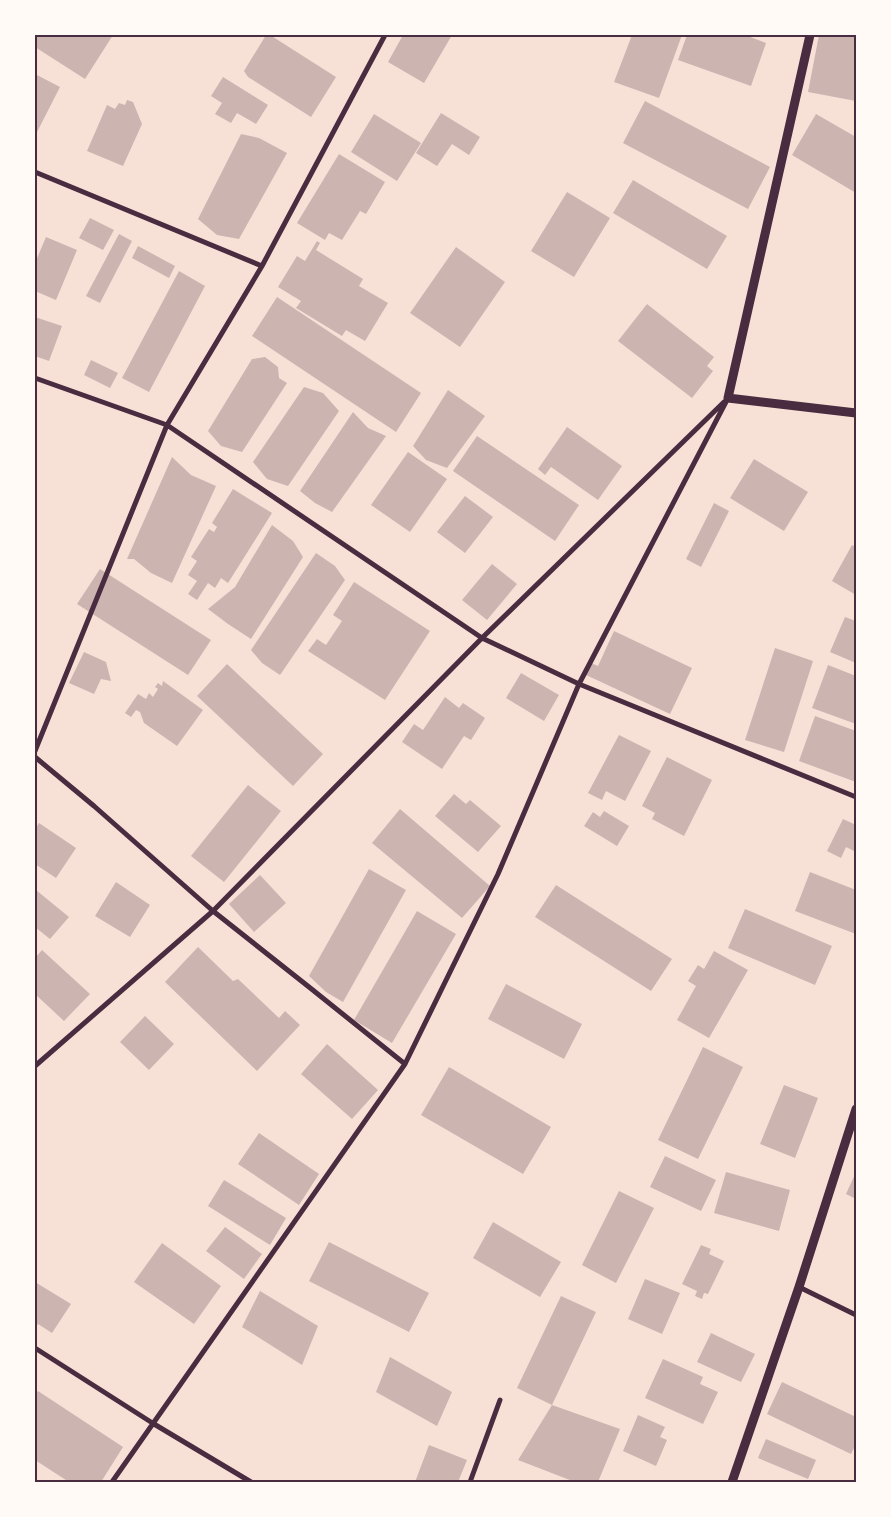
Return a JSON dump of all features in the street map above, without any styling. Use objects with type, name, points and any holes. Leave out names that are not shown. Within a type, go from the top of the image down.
[{"type":"street","points":[[35,750],[167,425],[262,266],[385,35]]},
{"type":"street","points":[[112,1482],[405,1064],[498,874],[579,684],[728,398],[810,35]]},
{"type":"street","points":[[35,172],[262,266]]},
{"type":"street","points":[[35,378],[167,425],[482,638],[579,684],[856,797]]},
{"type":"street","points":[[728,398],[856,413]]},
{"type":"street","points":[[35,1066],[213,911],[482,638],[728,398]]},
{"type":"street","points":[[35,757],[102,812],[213,911],[405,1064]]},
{"type":"street","points":[[732,1482],[799,1287],[856,1109]]},
{"type":"street","points":[[799,1287],[856,1315]]},
{"type":"street","points":[[35,1348],[154,1424],[251,1482]]},
{"type":"street","points":[[470,1482],[500,1400]]},
{"type":"building","points":[[35,35],[113,35],[85,79],[35,47]]},
{"type":"building","points":[[266,35],[270,35],[336,77],[311,117],[248,77],[244,71]]},
{"type":"building","points":[[403,35],[452,35],[424,83],[388,62]]},
{"type":"building","points":[[632,35],[682,35],[659,98],[614,82]]},
{"type":"building","points":[[687,35],[745,35],[766,43],[751,86],[678,60]]},
{"type":"building","points":[[819,35],[856,35],[856,101],[808,92]]},
{"type":"building","points":[[35,74],[60,87],[35,136]]},
{"type":"building","points":[[223,77],[268,105],[256,124],[237,113],[231,123],[215,114],[222,103],[211,96]]},
{"type":"building","points":[[127,100],[133,102],[142,124],[123,166],[87,151],[107,105],[115,109],[119,103],[125,105]]},
{"type":"building","points":[[645,101],[770,167],[748,209],[623,143]]},
{"type":"building","points":[[441,113],[480,137],[469,155],[452,144],[437,166],[416,153]]},
{"type":"building","points":[[374,114],[421,143],[397,181],[351,152]]},
{"type":"building","points":[[816,114],[856,137],[856,193],[792,155]]},
{"type":"building","points":[[241,134],[259,138],[287,153],[239,239],[217,235],[198,219]]},
{"type":"building","points":[[339,154],[385,182],[366,214],[360,211],[342,240],[329,233],[325,240],[297,223]]},
{"type":"building","points":[[633,180],[727,236],[707,269],[613,213]]},
{"type":"building","points":[[567,192],[610,218],[574,277],[531,251]]},
{"type":"building","points":[[90,218],[114,230],[103,250],[79,238]]},
{"type":"building","points":[[119,234],[132,241],[100,303],[86,296]]},
{"type":"building","points":[[46,237],[77,250],[56,300],[35,291],[35,263]]},
{"type":"building","points":[[317,241],[320,243],[316,250],[363,279],[359,286],[388,303],[365,341],[346,330],[342,336],[296,308],[301,301],[278,287],[297,256],[305,261]]},
{"type":"building","points":[[138,246],[175,266],[169,278],[132,258]]},
{"type":"building","points":[[456,247],[505,282],[460,347],[410,313]]},
{"type":"building","points":[[179,271],[205,286],[149,392],[122,378]]},
{"type":"building","points":[[277,297],[421,393],[396,432],[252,336]]},
{"type":"building","points":[[647,304],[714,357],[707,366],[713,371],[692,398],[618,341]]},
{"type":"building","points":[[35,317],[62,326],[49,361],[35,356]]},
{"type":"building","points":[[265,357],[278,367],[279,378],[287,383],[242,452],[221,446],[208,431],[252,359]]},
{"type":"building","points":[[91,360],[118,373],[110,388],[84,375]]},
{"type":"building","points":[[304,387],[323,393],[339,411],[288,486],[267,479],[253,462]]},
{"type":"building","points":[[448,390],[485,416],[447,468],[426,460],[413,446]]},
{"type":"building","points":[[353,412],[368,428],[386,436],[332,512],[315,503],[300,491]]},
{"type":"building","points":[[567,427],[622,466],[598,500],[551,467],[545,475],[538,469]]},
{"type":"building","points":[[477,436],[579,505],[555,541],[453,471]]},
{"type":"building","points":[[408,452],[447,479],[410,532],[371,505]]},
{"type":"building","points":[[172,457],[191,475],[216,486],[172,583],[151,573],[134,559],[127,559]]},
{"type":"building","points":[[754,459],[808,492],[784,531],[730,498]]},
{"type":"building","points":[[233,489],[272,513],[228,583],[221,578],[215,588],[208,583],[197,600],[188,594],[197,581],[188,575],[197,561],[191,557],[209,529],[214,532],[217,527],[212,523]]},
{"type":"building","points":[[465,496],[493,517],[465,553],[437,532]]},
{"type":"building","points":[[714,503],[729,511],[701,567],[686,559]]},
{"type":"building","points":[[272,525],[293,541],[303,557],[251,639],[208,609],[235,587]]},
{"type":"building","points":[[852,545],[856,547],[856,595],[832,581]]},
{"type":"building","points":[[316,553],[335,566],[345,580],[280,675],[262,663],[251,650]]},
{"type":"building","points":[[492,564],[517,584],[487,620],[462,600]]},
{"type":"building","points":[[100,569],[211,640],[188,675],[77,604]]},
{"type":"building","points":[[354,582],[430,631],[385,700],[308,651],[317,639],[326,645],[342,621],[333,615]]},
{"type":"building","points":[[845,617],[856,621],[856,663],[830,652]]},
{"type":"building","points":[[614,631],[692,668],[670,714],[586,675],[591,663],[598,666]]},
{"type":"building","points":[[775,648],[813,661],[784,752],[745,740]]},
{"type":"building","points":[[84,652],[106,662],[111,681],[101,679],[94,694],[69,683]]},
{"type":"building","points":[[227,664],[323,754],[293,786],[197,696]]},
{"type":"building","points":[[828,665],[856,676],[856,724],[812,708]]},
{"type":"building","points":[[521,673],[559,695],[544,721],[506,698]]},
{"type":"building","points":[[163,681],[203,710],[177,746],[144,723],[140,712],[136,710],[131,717],[125,713],[138,694],[146,699],[149,693],[153,697],[158,689],[155,687],[158,683],[162,686]]},
{"type":"building","points":[[445,697],[459,708],[463,703],[485,718],[471,740],[464,736],[442,769],[402,742],[414,724],[423,730]]},
{"type":"building","points":[[815,716],[856,731],[856,782],[799,761]]},
{"type":"building","points":[[619,735],[651,751],[625,801],[606,791],[602,800],[588,793]]},
{"type":"building","points":[[667,757],[712,780],[684,836],[652,819],[655,813],[642,806]]},
{"type":"building","points":[[248,785],[281,811],[224,882],[191,856]]},
{"type":"building","points":[[454,794],[466,804],[470,800],[501,826],[478,852],[435,816]]},
{"type":"building","points":[[400,809],[490,886],[462,918],[372,843]]},
{"type":"building","points":[[604,811],[629,826],[617,846],[584,826],[593,812],[600,817]]},
{"type":"building","points":[[843,819],[856,825],[856,852],[846,847],[841,858],[827,851]]},
{"type":"building","points":[[39,823],[76,848],[56,878],[35,864],[35,829]]},
{"type":"building","points":[[369,869],[406,890],[343,1002],[326,992],[309,976]]},
{"type":"building","points":[[810,872],[856,890],[856,934],[795,911]]},
{"type":"building","points":[[260,875],[286,903],[254,932],[229,904]]},
{"type":"building","points":[[116,882],[150,905],[130,937],[95,916]]},
{"type":"building","points":[[556,885],[672,959],[651,991],[535,917]]},
{"type":"building","points":[[36,890],[69,917],[50,939],[35,927]]},
{"type":"building","points":[[745,909],[832,946],[815,985],[728,948]]},
{"type":"building","points":[[417,911],[456,934],[392,1043],[354,1020]]},
{"type":"building","points":[[198,947],[233,981],[238,979],[279,1018],[285,1011],[300,1025],[257,1071],[165,982]]},
{"type":"building","points":[[42,950],[90,994],[64,1021],[35,994],[35,958]]},
{"type":"building","points":[[714,951],[748,970],[709,1038],[677,1020],[696,986],[688,981],[698,965],[704,969]]},
{"type":"building","points":[[506,984],[582,1024],[564,1059],[488,1019]]},
{"type":"building","points":[[145,1016],[174,1044],[149,1070],[120,1042]]},
{"type":"building","points":[[327,1044],[378,1090],[352,1119],[301,1074]]},
{"type":"building","points":[[703,1047],[743,1067],[698,1159],[658,1140]]},
{"type":"building","points":[[449,1067],[551,1127],[523,1174],[421,1115]]},
{"type":"building","points":[[784,1085],[818,1098],[795,1158],[760,1144]]},
{"type":"building","points":[[259,1133],[319,1174],[299,1205],[238,1164]]},
{"type":"building","points":[[665,1156],[716,1180],[701,1211],[650,1187]]},
{"type":"building","points":[[726,1172],[790,1190],[779,1231],[714,1213]]},
{"type":"building","points":[[856,1172],[856,1199],[846,1194]]},
{"type":"building","points":[[224,1180],[286,1218],[270,1245],[208,1206]]},
{"type":"building","points":[[619,1191],[654,1208],[616,1283],[582,1265]]},
{"type":"building","points":[[493,1222],[561,1262],[540,1297],[473,1258]]},
{"type":"building","points":[[225,1227],[262,1254],[244,1279],[206,1251]]},
{"type":"building","points":[[329,1242],[429,1293],[409,1332],[309,1281]]},
{"type":"building","points":[[162,1243],[221,1286],[194,1324],[134,1282]]},
{"type":"building","points":[[701,1245],[711,1249],[709,1254],[724,1261],[708,1294],[704,1293],[702,1299],[695,1296],[697,1291],[682,1284]]},
{"type":"building","points":[[645,1279],[680,1293],[662,1334],[628,1319]]},
{"type":"building","points":[[35,1282],[71,1304],[52,1333],[38,1324],[35,1328]]},
{"type":"building","points":[[260,1291],[318,1326],[302,1365],[242,1327]]},
{"type":"building","points":[[561,1296],[596,1312],[552,1405],[517,1388]]},
{"type":"building","points":[[711,1333],[755,1354],[741,1382],[697,1362]]},
{"type":"building","points":[[390,1357],[452,1392],[437,1426],[376,1392]]},
{"type":"building","points":[[663,1359],[703,1377],[700,1384],[718,1392],[703,1424],[645,1398]]},
{"type":"building","points":[[782,1382],[856,1417],[856,1444],[851,1454],[767,1414]]},
{"type":"building","points":[[38,1391],[123,1447],[101,1482],[69,1482],[35,1460],[35,1395]]},
{"type":"building","points":[[552,1405],[620,1429],[598,1482],[575,1482],[518,1460]]},
{"type":"building","points":[[638,1415],[665,1427],[660,1437],[667,1440],[656,1466],[623,1451]]},
{"type":"building","points":[[766,1439],[816,1460],[808,1479],[758,1458]]},
{"type":"building","points":[[429,1445],[467,1460],[458,1482],[415,1482]]}]
